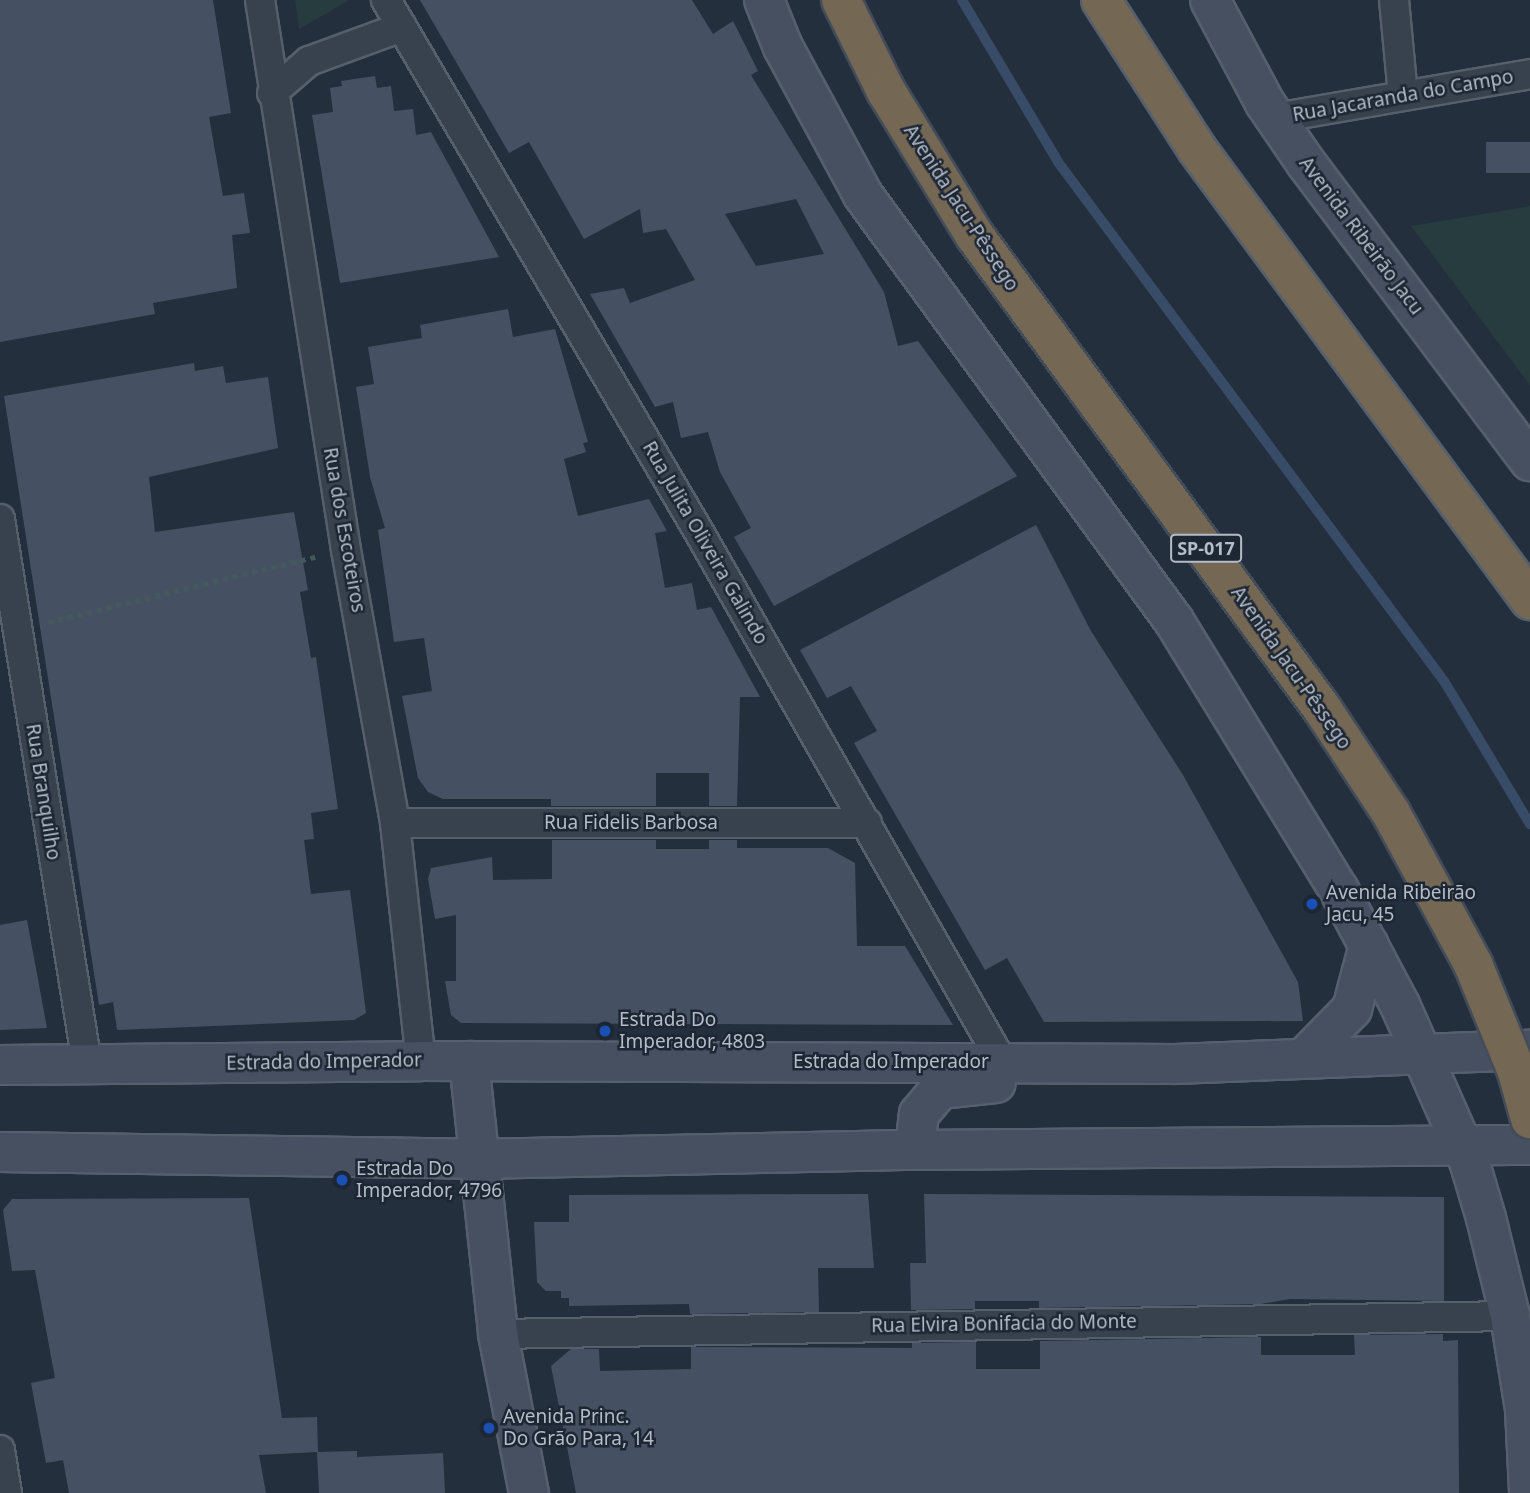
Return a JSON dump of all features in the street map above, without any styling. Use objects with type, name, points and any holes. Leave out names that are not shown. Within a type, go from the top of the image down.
[{"type":"highway","name":"Avenida Jacu-Pêssego","points":[[841,0],[886,91],[975,236],[1315,699],[1391,813],[1473,964],[1517,1072],[1530,1119]]},
{"type":"highway","points":[[1101,0],[1197,149],[1530,600]]},
{"type":"main road","points":[[764,0],[783,47],[863,195],[1174,621],[1264,763],[1369,945],[1464,1148],[1510,1316],[1525,1410],[1530,1493]]},
{"type":"main road","name":"Avenida Ribeirão Jacu","points":[[1210,0],[1276,118],[1530,461]]},
{"type":"main road","points":[[915,1150],[919,1114],[929,1099],[940,1089],[967,1083],[1225,1084],[1262,1077],[1301,1058],[1352,1009],[1369,945]]},
{"type":"main road","name":"Estrada do Imperador","points":[[0,1065],[421,1061],[1176,1064],[1530,1050]]},
{"type":"main road","points":[[468,1061],[498,1334],[529,1493]]},
{"type":"main road","points":[[0,1152],[477,1159],[915,1150],[1464,1148],[1530,1145]]},
{"type":"street","name":"Rua dos Escoteiros","points":[[260,0],[272,93],[346,550],[395,823],[421,1061]]},
{"type":"street","name":"Rua Julita Oliveira Galindo","points":[[386,0],[867,823],[1002,1062]]},
{"type":"street","points":[[1394,0],[1403,96]]},
{"type":"street","points":[[272,93],[309,61],[402,27]]},
{"type":"street","name":"Rua Jacaranda do Campo","points":[[1276,118],[1530,74]]},
{"type":"street","name":"Rua Branquilho","points":[[0,519],[87,1064]]},
{"type":"street","name":"Rua Fidelis Barbosa","points":[[395,823],[867,823]]},
{"type":"street","name":"Rua Elvira Bonifacia do Monte","points":[[498,1334],[1510,1316]]},
{"type":"street","points":[[0,1450],[7,1493]]},
{"type":"path","points":[[17,630],[346,550]]},
{"type":"green space","points":[[295,0],[348,0],[348,1],[299,29]]},
{"type":"green space","points":[[1530,206],[1530,385],[1411,226]]},
{"type":"building","points":[[0,0],[213,0],[231,113],[209,117],[223,196],[244,193],[250,233],[232,235],[237,288],[153,303],[155,314],[0,342]]},
{"type":"building","points":[[420,0],[692,0],[713,34],[733,21],[758,71],[751,75],[884,292],[898,346],[918,341],[1017,476],[774,606],[734,537],[751,528],[720,472],[708,432],[681,438],[673,402],[655,407],[590,294],[624,288],[630,303],[695,280],[666,229],[643,233],[640,209],[584,239],[529,142],[509,153]],"holes":[[[796,199],[824,254],[756,266],[725,214]]]},
{"type":"building","points":[[375,76],[377,88],[391,86],[394,111],[413,109],[416,135],[431,132],[499,257],[340,283],[312,115],[333,112],[330,88],[342,86],[341,81]]},
{"type":"building","points":[[1486,142],[1530,142],[1530,173],[1486,173]]},
{"type":"building","points":[[508,309],[513,337],[555,329],[588,442],[583,443],[586,452],[564,459],[578,516],[649,499],[667,531],[655,533],[665,588],[692,583],[697,610],[711,607],[760,697],[740,697],[737,806],[709,806],[709,773],[656,773],[656,806],[551,806],[551,799],[443,799],[428,792],[418,778],[402,696],[432,691],[424,638],[394,642],[378,530],[385,528],[370,477],[356,387],[374,384],[368,347],[422,338],[420,325]]},
{"type":"building","points":[[194,363],[195,371],[223,366],[226,383],[268,377],[278,448],[149,477],[155,532],[294,512],[308,590],[300,592],[311,658],[316,657],[338,809],[311,813],[314,839],[304,840],[311,894],[350,890],[366,1013],[354,1020],[117,1030],[113,1002],[99,1005],[4,396]]},
{"type":"building","points":[[1036,525],[1091,631],[1183,775],[1298,982],[1303,1021],[1044,1022],[1007,958],[985,970],[854,743],[877,731],[851,686],[827,698],[800,650]]},
{"type":"building","points":[[552,840],[656,840],[656,849],[709,849],[709,840],[737,840],[737,848],[828,848],[855,863],[857,946],[905,946],[953,1025],[461,1023],[451,1015],[445,981],[456,981],[456,915],[435,919],[428,879],[431,868],[492,857],[493,880],[552,879]]},
{"type":"building","points":[[27,920],[47,1028],[0,1030],[0,925]]},
{"type":"building","points":[[868,1194],[874,1268],[818,1268],[819,1312],[690,1314],[689,1304],[569,1306],[569,1298],[561,1298],[561,1291],[546,1291],[537,1282],[534,1222],[569,1222],[569,1195]]},
{"type":"building","points":[[924,1194],[1444,1197],[1444,1301],[1290,1299],[1261,1304],[1039,1308],[1039,1301],[975,1301],[975,1309],[911,1310],[910,1263],[926,1263]]},
{"type":"building","points":[[249,1198],[282,1418],[317,1417],[318,1452],[357,1451],[357,1457],[443,1453],[445,1493],[319,1493],[317,1452],[259,1455],[266,1493],[69,1493],[63,1460],[46,1463],[31,1383],[55,1378],[35,1270],[12,1271],[3,1210],[12,1199]]},
{"type":"building","points":[[1443,1334],[1443,1341],[1458,1340],[1459,1493],[576,1493],[551,1366],[571,1349],[599,1349],[600,1371],[691,1369],[691,1347],[912,1348],[912,1343],[976,1342],[976,1369],[1040,1369],[1040,1341],[1261,1337],[1261,1355],[1355,1355],[1354,1335]]},
{"type":"waterway","points":[[962,0],[1058,162],[1444,681],[1530,824]]},
{"type":"place","name":"Avenida Ribeirão Jacu, 45","points":[[1312,904]]},
{"type":"place","name":"Estrada Do Imperador, 4803","points":[[605,1031]]},
{"type":"place","name":"Estrada Do Imperador, 4796","points":[[342,1180]]},
{"type":"place","name":"Avenida Princ. Do Grão Para, 14","points":[[489,1428]]}]
